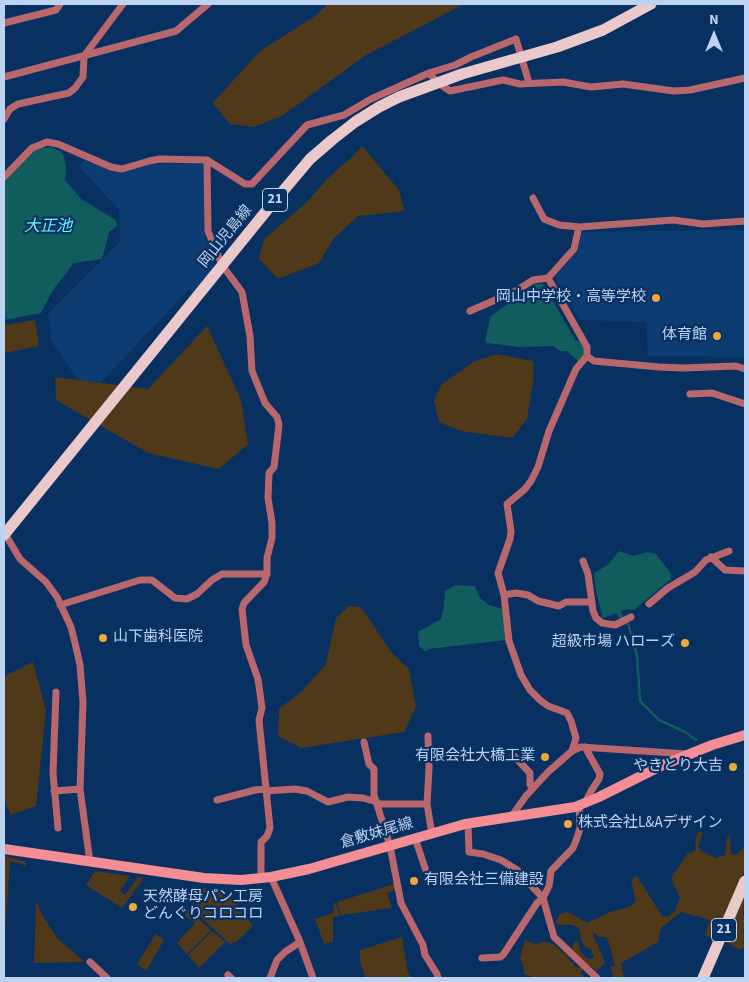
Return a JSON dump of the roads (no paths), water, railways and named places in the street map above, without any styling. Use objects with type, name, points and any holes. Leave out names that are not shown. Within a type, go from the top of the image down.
[{"type":"main road","name":"岡山児島線","points":[[4,534],[222,264],[310,159],[332,140],[355,122],[379,107],[437,82],[557,46],[603,30],[632,16],[651,4]]},
{"type":"main road","name":"倉敷妹尾線","points":[[4,849],[213,879],[241,880],[266,878],[309,869],[468,824],[562,810],[582,804],[630,780],[690,754],[745,735]]},
{"type":"main road","name":"21","points":[[703,978],[745,881]]},
{"type":"street","points":[[4,23],[56,10],[60,4]]},
{"type":"street","points":[[4,119],[10,108],[18,104],[69,93],[75,88],[83,77],[84,56],[123,4]]},
{"type":"street","points":[[4,77],[176,31],[208,4]]},
{"type":"street","points":[[4,177],[32,148],[47,142],[58,144],[111,167],[122,169],[160,159],[207,160],[245,184],[252,184],[307,125],[344,115],[371,99],[429,72],[454,65],[516,39],[528,79]]},
{"type":"street","points":[[429,72],[437,82],[450,91],[504,80],[520,84],[528,79],[591,87],[624,84],[674,91],[706,88],[745,78]]},
{"type":"street","points":[[207,160],[206,224],[222,264],[242,292],[250,336],[252,371],[265,403],[277,417],[279,425],[274,468],[269,473],[268,498],[272,538],[268,558],[268,574],[264,582],[244,603],[242,609],[246,645],[258,679],[262,708],[259,720],[270,828],[267,836],[261,842],[266,878],[300,942],[313,978]]},
{"type":"street","points":[[533,198],[544,219],[559,225],[579,226],[673,220],[704,224],[745,221]]},
{"type":"street","points":[[470,311],[516,291],[533,280],[548,278],[574,250],[579,226]]},
{"type":"street","points":[[548,278],[587,347],[587,356],[576,369],[549,431],[538,468],[531,481],[525,489],[507,504],[511,531],[510,539],[498,573],[504,595],[509,641],[521,675],[530,690],[540,700],[548,706],[567,713],[576,738],[572,751]]},
{"type":"street","points":[[587,356],[594,361],[659,367],[736,366],[745,369]]},
{"type":"street","points":[[690,394],[712,393],[745,404]]},
{"type":"street","points":[[4,534],[20,559],[46,582],[71,627],[80,666],[83,702],[80,789],[90,862]]},
{"type":"street","points":[[649,604],[668,588],[695,572],[711,558],[729,551]]},
{"type":"street","points":[[711,558],[725,570],[745,571]]},
{"type":"street","points":[[583,561],[588,574],[596,618],[602,624],[614,625],[626,619]]},
{"type":"street","points":[[60,605],[140,580],[152,580],[176,598],[187,599],[197,594],[212,580],[222,574],[268,574]]},
{"type":"street","points":[[504,595],[516,593],[528,595],[559,606],[566,602],[592,602]]},
{"type":"street","points":[[56,692],[53,772],[58,828]]},
{"type":"street","points":[[428,736],[427,804],[432,834]]},
{"type":"street","points":[[364,742],[369,764],[374,769],[374,795],[390,846],[401,903],[438,978]]},
{"type":"street","points":[[511,817],[532,789],[548,772],[572,751],[581,747],[690,754]]},
{"type":"street","points":[[482,958],[500,957],[503,955],[549,886],[551,871],[573,848],[580,828],[582,804],[599,779],[600,774],[585,747]]},
{"type":"street","points":[[513,755],[530,773],[532,789]]},
{"type":"street","points":[[54,791],[80,789]]},
{"type":"street","points":[[217,800],[255,790],[295,789],[306,791],[328,802],[348,797],[363,798],[377,803],[427,804]]},
{"type":"street","points":[[468,824],[469,852],[484,854],[501,860],[516,870],[542,898],[554,938],[597,978]]},
{"type":"street","points":[[415,838],[429,880]]},
{"type":"street","points":[[270,978],[277,960],[300,942]]},
{"type":"street","points":[[90,962],[107,978]]},
{"type":"water","name":"大正池","points":[[51,147],[63,154],[66,166],[65,180],[81,199],[116,220],[117,226],[109,232],[102,259],[74,263],[53,290],[41,313],[4,320],[4,182],[35,149]]},
{"type":"water","points":[[535,284],[543,284],[576,341],[578,340],[584,348],[585,356],[578,361],[567,351],[560,351],[553,346],[520,347],[487,343],[485,340],[491,316]]},
{"type":"water","points":[[619,551],[633,556],[648,552],[656,554],[671,574],[671,579],[634,610],[626,609],[621,611],[623,617],[620,619],[616,613],[603,618],[596,591],[594,573],[609,564]]},
{"type":"water","points":[[456,585],[475,586],[480,598],[489,605],[503,609],[506,640],[428,649],[426,652],[419,646],[418,632],[441,619],[445,591]]},
{"type":"waterway","points":[[624,622],[628,623],[637,656],[640,701],[659,720],[685,732],[696,740]]},
{"type":"place","name":"岡山中学校・高等学校","points":[[656,298]]},
{"type":"place","name":"体育館","points":[[717,336]]},
{"type":"place","name":"山下歯科医院","points":[[103,638]]},
{"type":"place","name":"超級市場 ハローズ","points":[[685,643]]},
{"type":"place","name":"有限会社大橋工業","points":[[545,757]]},
{"type":"place","name":"やきとり大吉","points":[[733,767]]},
{"type":"place","name":"株式会社L&Aデザイン","points":[[568,824]]},
{"type":"place","name":"有限会社三備建設","points":[[414,881]]},
{"type":"place","name":"天然酵母パン工房 どんぐりコロコロ","points":[[133,907]]}]
